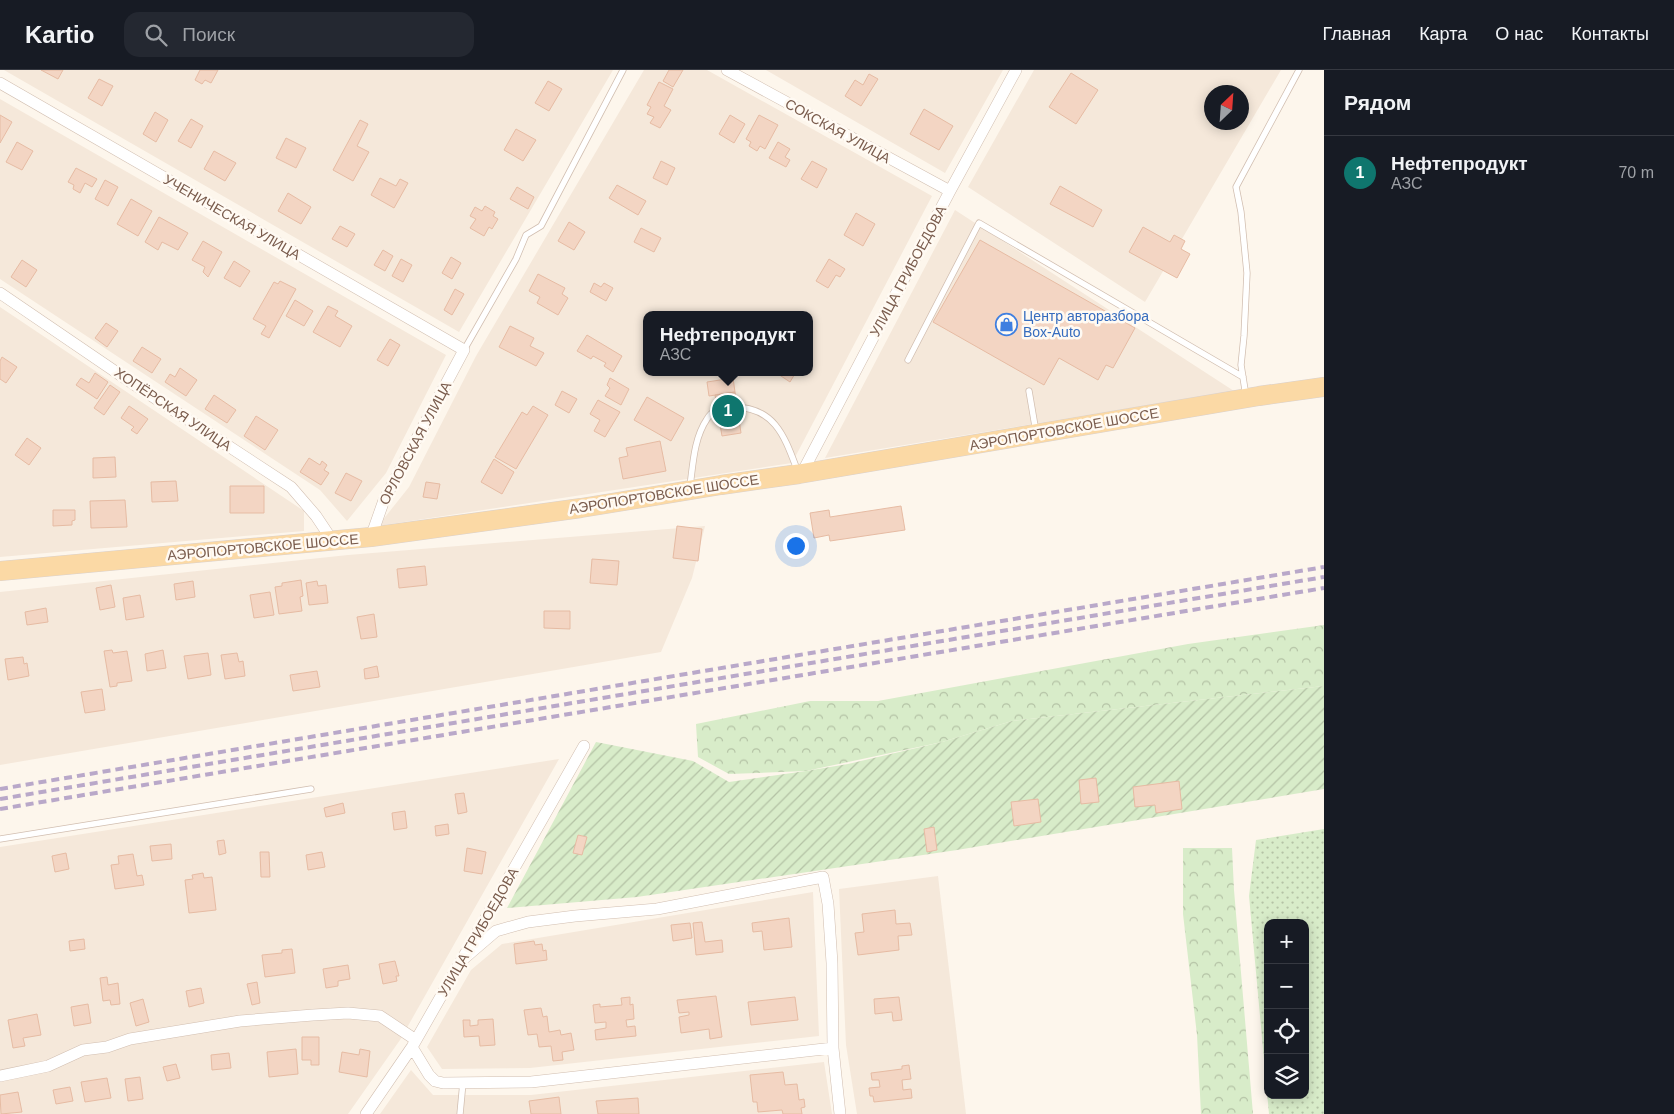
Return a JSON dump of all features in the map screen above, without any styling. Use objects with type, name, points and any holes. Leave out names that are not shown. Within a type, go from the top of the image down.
[{"type":"main road","name":"АЭРОПОРТОВСКОЕ ШОССЕ","points":[[0,571],[370,537],[581,508],[801,474],[1324,387]]},
{"type":"street","name":"СОКСКАЯ УЛИЦА","points":[[727,70],[950,191]]},
{"type":"street","name":"УЛИЦА ГРИБОЕДОВА","points":[[801,474],[1016,70]]},
{"type":"street","name":"УЧЕНИЧЕСКАЯ УЛИЦА","points":[[0,84],[464,350]]},
{"type":"street","name":"ХОПЁРСКАЯ УЛИЦА","points":[[0,293],[135,385],[291,487],[316,516],[332,540]]},
{"type":"street","name":"ОРЛОВСКАЯ УЛИЦА","points":[[370,537],[384,500],[464,350]]},
{"type":"street","name":"УЛИЦА ГРИБОЕДОВА","points":[[366,1114],[414,1043],[584,746]]},
{"type":"street","points":[[461,961],[496,931],[528,922],[657,909],[824,877],[832,963],[833,1048],[840,1114]]},
{"type":"street","points":[[0,1076],[48,1066],[83,1050],[107,1047],[130,1039],[240,1021],[348,1013],[380,1016],[414,1043],[429,1075],[435,1080],[443,1082],[531,1082],[833,1048]]},
{"type":"lane","points":[[464,350],[516,259],[526,235],[541,226],[624,70]]},
{"type":"lane","points":[[1246,399],[1241,365],[1247,273],[1241,212],[1236,187],[1299,70]]},
{"type":"lane","points":[[908,360],[979,222],[1243,378]]},
{"type":"lane","points":[[1030,391],[1036,434]]},
{"type":"lane","points":[[689,490],[696,447],[706,420],[713,412],[730,407],[747,407],[762,413],[778,426],[801,474]]},
{"type":"lane","points":[[0,839],[311,789]]},
{"type":"lane","points":[[460,1114],[463,1082]]},
{"type":"shaded area","points":[[4,70],[613,70],[459,332]]},
{"type":"shaded area","points":[[644,70],[707,70],[932,196],[792,463],[378,526],[409,487],[476,356]]},
{"type":"shaded area","points":[[766,70],[1003,70],[945,173]]},
{"type":"shaded area","points":[[1034,70],[1281,70],[1249,125],[1249,85],[1204,85],[1204,130],[1246,130],[1145,302],[968,187]]},
{"type":"shaded area","points":[[0,99],[446,355],[386,473],[347,521],[320,490],[0,279]]},
{"type":"shaded area","points":[[955,210],[1234,391],[825,458]]},
{"type":"shaded area","points":[[0,307],[304,511],[304,531],[0,557]]},
{"type":"shaded area","points":[[705,526],[692,578],[661,652],[0,765],[0,592],[348,555]]},
{"type":"shaded area","points":[[559,759],[400,1040],[348,1114],[0,1114],[0,847]]},
{"type":"shaded area","points":[[938,876],[966,1114],[857,1114],[846,1045],[839,889]]},
{"type":"shaded area","points":[[813,892],[819,1036],[530,1068],[442,1069],[427,1047],[471,970],[502,944]]},
{"type":"shaded area","points":[[824,1062],[832,1114],[380,1114],[411,1070],[433,1095],[531,1095]]},
{"type":"green space","points":[[1324,625],[1324,686],[1012,721],[942,742],[806,771],[729,774],[698,757],[696,724],[810,701],[878,701],[1188,644]]},
{"type":"green space","points":[[1324,686],[1324,789],[957,850],[637,897],[507,908],[596,742],[693,761],[729,782],[848,764],[942,742],[1012,721]]},
{"type":"green space","points":[[1324,829],[1324,1114],[1269,1114],[1268,1099],[1309,1099],[1309,919],[1264,919],[1264,1060],[1249,896],[1256,840]]},
{"type":"green space","points":[[1183,848],[1232,848],[1253,1114],[1201,1114],[1197,1035],[1183,914]]},
{"type":"building","points":[[41,70],[63,70],[58,79]]},
{"type":"building","points":[[200,70],[218,70],[211,83],[205,80],[202,84],[195,80]]},
{"type":"building","points":[[669,70],[683,70],[673,87],[663,81]]},
{"type":"building","points":[[1071,73],[1098,90],[1076,124],[1049,107]]},
{"type":"building","points":[[869,74],[878,79],[861,106],[845,96],[855,80],[863,85]]},
{"type":"building","points":[[99,79],[113,86],[102,106],[88,98]]},
{"type":"building","points":[[548,81],[562,89],[549,111],[535,103]]},
{"type":"building","points":[[659,82],[673,89],[664,106],[671,110],[660,128],[650,123],[654,117],[647,114],[651,107],[647,105]]},
{"type":"building","points":[[924,109],[953,126],[939,150],[910,134]]},
{"type":"building","points":[[155,112],[168,120],[156,142],[143,134]]},
{"type":"building","points":[[0,115],[12,122],[0,143]]},
{"type":"building","points":[[730,115],[745,124],[734,143],[719,134]]},
{"type":"building","points":[[759,115],[778,125],[765,149],[760,146],[757,151],[749,146],[751,142],[746,139]]},
{"type":"building","points":[[191,119],[203,126],[191,148],[178,141]]},
{"type":"building","points":[[360,120],[368,124],[357,146],[369,152],[353,181],[333,170]]},
{"type":"building","points":[[516,129],[536,140],[523,161],[504,150]]},
{"type":"building","points":[[286,138],[306,148],[296,168],[276,158]]},
{"type":"building","points":[[17,142],[33,151],[22,170],[6,162]]},
{"type":"building","points":[[778,142],[790,149],[785,157],[790,160],[786,167],[769,158]]},
{"type":"building","points":[[214,151],[236,163],[225,181],[204,169]]},
{"type":"building","points":[[661,161],[675,168],[667,185],[653,178]]},
{"type":"building","points":[[812,161],[827,169],[817,188],[801,179]]},
{"type":"building","points":[[76,168],[97,179],[92,187],[85,183],[80,193],[73,189],[74,185],[68,182]]},
{"type":"building","points":[[380,178],[396,186],[400,179],[408,183],[394,208],[371,195]]},
{"type":"building","points":[[105,180],[118,187],[108,206],[95,199]]},
{"type":"building","points":[[617,185],[646,201],[638,215],[609,198]]},
{"type":"building","points":[[1060,186],[1102,210],[1093,227],[1050,204]]},
{"type":"building","points":[[517,187],[534,197],[528,209],[510,199]]},
{"type":"building","points":[[288,193],[311,207],[301,224],[278,211]]},
{"type":"building","points":[[131,199],[152,211],[138,236],[117,224]]},
{"type":"building","points":[[485,206],[495,212],[493,216],[498,219],[492,229],[489,227],[484,236],[470,228],[476,219],[470,216],[475,207],[482,211]]},
{"type":"building","points":[[856,213],[875,224],[863,246],[844,235]]},
{"type":"building","points":[[159,217],[188,233],[178,250],[162,242],[158,250],[145,242]]},
{"type":"building","points":[[569,222],[585,232],[574,250],[558,241]]},
{"type":"building","points":[[340,226],[355,234],[347,247],[332,239]]},
{"type":"building","points":[[1143,227],[1170,242],[1174,235],[1185,241],[1181,249],[1190,254],[1177,278],[1129,252]]},
{"type":"building","points":[[641,228],[661,238],[654,252],[634,242]]},
{"type":"building","points":[[980,240],[1135,328],[1113,368],[1106,365],[1098,380],[1059,358],[1044,385],[933,322]]},
{"type":"building","points":[[203,241],[222,252],[208,277],[203,272],[205,267],[192,260]]},
{"type":"building","points":[[383,250],[393,256],[385,271],[374,265]]},
{"type":"building","points":[[451,257],[461,263],[452,279],[442,273]]},
{"type":"building","points":[[401,259],[412,265],[403,282],[392,276]]},
{"type":"building","points":[[829,259],[845,269],[840,277],[836,275],[828,288],[816,281]]},
{"type":"building","points":[[22,260],[37,270],[26,287],[11,277]]},
{"type":"building","points":[[234,261],[250,271],[240,287],[224,278]]},
{"type":"building","points":[[538,274],[565,288],[562,294],[568,298],[558,315],[537,303],[540,297],[529,291]]},
{"type":"building","points":[[280,281],[296,289],[269,338],[261,334],[266,326],[253,319],[274,282],[278,284]]},
{"type":"building","points":[[594,283],[601,287],[604,283],[613,288],[606,301],[590,292]]},
{"type":"building","points":[[455,289],[464,294],[452,315],[444,310]]},
{"type":"building","points":[[295,300],[313,311],[304,326],[286,316]]},
{"type":"building","points":[[328,306],[338,311],[335,316],[352,326],[340,347],[313,332]]},
{"type":"building","points":[[106,323],[118,331],[107,347],[95,338]]},
{"type":"building","points":[[510,326],[534,338],[530,346],[544,353],[536,366],[499,347]]},
{"type":"building","points":[[587,335],[622,356],[613,372],[604,366],[606,363],[593,356],[591,359],[577,351]]},
{"type":"building","points":[[390,339],[400,345],[388,366],[377,360]]},
{"type":"building","points":[[142,347],[161,359],[152,373],[133,361]]},
{"type":"building","points":[[2,357],[17,367],[6,383],[0,379],[0,361]]},
{"type":"building","points":[[180,368],[197,380],[186,396],[165,382],[170,374],[175,377]]},
{"type":"building","points":[[95,373],[108,382],[97,399],[76,385],[81,378],[89,383]]},
{"type":"building","points":[[781,376],[794,376],[790,382]]},
{"type":"building","points":[[610,378],[629,389],[621,405],[605,396],[610,388],[607,385]]},
{"type":"building","points":[[733,378],[735,392],[709,396],[707,382]]},
{"type":"building","points":[[110,385],[120,392],[104,415],[94,408]]},
{"type":"building","points":[[562,391],[577,399],[569,413],[555,405]]},
{"type":"building","points":[[735,392],[741,433],[722,436],[715,395]]},
{"type":"building","points":[[214,395],[236,410],[227,423],[205,409]]},
{"type":"building","points":[[647,397],[684,418],[671,441],[634,420]]},
{"type":"building","points":[[598,400],[620,412],[605,437],[594,431],[600,420],[590,414]]},
{"type":"building","points":[[129,406],[148,419],[137,434],[131,430],[134,427],[121,418]]},
{"type":"building","points":[[533,406],[548,415],[516,469],[495,457],[522,412],[527,415]]},
{"type":"building","points":[[256,416],[278,430],[265,450],[244,436]]},
{"type":"building","points":[[27,438],[41,448],[29,465],[15,455]]},
{"type":"building","points":[[660,441],[666,471],[623,479],[619,458],[628,456],[626,448]]},
{"type":"building","points":[[115,457],[116,477],[93,478],[93,458]]},
{"type":"building","points":[[309,458],[320,465],[322,461],[327,465],[324,470],[329,473],[321,485],[300,472]]},
{"type":"building","points":[[494,459],[514,472],[502,494],[481,482]]},
{"type":"building","points":[[346,473],[362,481],[351,501],[335,493]]},
{"type":"building","points":[[176,481],[178,501],[152,502],[151,482]]},
{"type":"building","points":[[426,482],[440,484],[437,499],[423,497]]},
{"type":"building","points":[[230,486],[264,486],[264,513],[230,513]]},
{"type":"building","points":[[125,500],[127,527],[91,528],[90,501]]},
{"type":"building","points":[[901,506],[905,530],[830,541],[829,535],[814,538],[810,513],[829,510],[830,517]]},
{"type":"building","points":[[53,510],[75,510],[75,520],[72,521],[72,525],[53,526]]},
{"type":"building","points":[[677,526],[702,529],[698,561],[673,558]]},
{"type":"building","points":[[592,559],[619,561],[617,585],[590,583]]},
{"type":"building","points":[[425,566],[427,585],[399,588],[397,569]]},
{"type":"building","points":[[301,580],[303,596],[300,597],[302,611],[279,614],[275,587],[282,586],[282,583]]},
{"type":"building","points":[[193,581],[195,597],[176,600],[174,584]]},
{"type":"building","points":[[317,581],[318,586],[326,585],[328,603],[309,605],[306,583]]},
{"type":"building","points":[[111,585],[115,607],[100,610],[96,588]]},
{"type":"building","points":[[270,592],[274,615],[254,618],[250,595]]},
{"type":"building","points":[[140,595],[144,617],[126,620],[123,598]]},
{"type":"building","points":[[46,608],[48,622],[27,625],[25,612]]},
{"type":"building","points":[[544,611],[570,611],[570,629],[544,628]]},
{"type":"building","points":[[374,614],[377,637],[361,639],[357,617]]},
{"type":"building","points":[[112,650],[113,653],[127,651],[132,681],[117,683],[117,686],[110,687],[104,651]]},
{"type":"building","points":[[163,650],[166,668],[147,671],[145,654]]},
{"type":"building","points":[[208,653],[211,675],[188,679],[184,656]]},
{"type":"building","points":[[237,653],[239,662],[243,661],[245,676],[225,679],[221,655]]},
{"type":"building","points":[[23,657],[24,664],[27,663],[29,676],[8,680],[5,659]]},
{"type":"building","points":[[377,666],[379,677],[365,679],[364,669]]},
{"type":"building","points":[[317,671],[320,687],[293,691],[290,675]]},
{"type":"building","points":[[102,689],[105,710],[85,713],[81,692]]},
{"type":"building","points":[[1096,778],[1099,802],[1081,804],[1079,780]]},
{"type":"building","points":[[1179,781],[1182,809],[1156,813],[1155,805],[1135,807],[1133,787]]},
{"type":"building","points":[[464,793],[467,812],[458,814],[455,794]]},
{"type":"building","points":[[1038,799],[1041,822],[1014,826],[1011,802]]},
{"type":"building","points":[[343,803],[345,813],[326,817],[324,808]]},
{"type":"building","points":[[405,811],[407,828],[394,830],[392,813]]},
{"type":"building","points":[[448,824],[449,834],[436,836],[435,826]]},
{"type":"building","points":[[934,827],[937,850],[927,852],[924,829]]},
{"type":"building","points":[[578,835],[587,837],[582,855],[573,853]]},
{"type":"building","points":[[224,840],[226,853],[219,855],[217,841]]},
{"type":"building","points":[[171,844],[172,859],[152,861],[150,846]]},
{"type":"building","points":[[467,848],[486,852],[482,874],[464,871]]},
{"type":"building","points":[[260,852],[269,852],[270,877],[261,877]]},
{"type":"building","points":[[322,852],[325,867],[308,870],[306,855]]},
{"type":"building","points":[[66,853],[69,869],[55,872],[52,856]]},
{"type":"building","points":[[133,854],[137,876],[142,875],[144,885],[115,889],[111,865],[119,864],[118,856]]},
{"type":"building","points":[[203,873],[204,878],[212,877],[216,910],[189,913],[185,880],[193,879],[192,875]]},
{"type":"building","points":[[895,910],[896,924],[910,923],[912,935],[898,936],[899,950],[858,955],[855,933],[864,932],[862,914]]},
{"type":"building","points":[[789,918],[792,947],[764,950],[762,931],[753,932],[752,923]]},
{"type":"building","points":[[702,922],[705,942],[722,940],[723,952],[696,955],[693,923]]},
{"type":"building","points":[[690,923],[692,938],[673,941],[671,925]]},
{"type":"building","points":[[84,939],[85,949],[70,951],[69,941]]},
{"type":"building","points":[[534,941],[535,945],[542,944],[543,951],[546,950],[547,960],[516,964],[514,944]]},
{"type":"building","points":[[292,949],[295,973],[265,977],[262,955],[282,953],[282,950]]},
{"type":"building","points":[[395,961],[399,976],[396,976],[397,981],[383,984],[379,964]]},
{"type":"building","points":[[348,965],[350,979],[338,981],[338,986],[326,988],[323,969]]},
{"type":"building","points":[[107,977],[108,985],[118,983],[120,1004],[111,1005],[110,1000],[103,1001],[100,978]]},
{"type":"building","points":[[257,982],[260,1003],[252,1005],[247,984]]},
{"type":"building","points":[[201,988],[204,1003],[189,1007],[186,991]]},
{"type":"building","points":[[716,996],[722,1037],[710,1039],[709,1029],[681,1033],[679,1017],[689,1015],[689,1012],[679,1013],[677,1000]]},
{"type":"building","points":[[630,997],[630,1005],[633,1004],[634,1019],[626,1020],[627,1027],[635,1026],[636,1036],[596,1040],[595,1030],[606,1028],[606,1022],[595,1023],[593,1005],[600,1004],[600,1007],[622,1005],[621,998]]},
{"type":"building","points":[[795,997],[798,1020],[751,1025],[748,1002]]},
{"type":"building","points":[[899,997],[902,1020],[893,1021],[892,1012],[875,1014],[874,999]]},
{"type":"building","points":[[143,999],[149,1022],[136,1026],[130,1003]]},
{"type":"building","points":[[88,1004],[91,1023],[74,1026],[71,1007]]},
{"type":"building","points":[[541,1008],[543,1017],[547,1016],[549,1032],[560,1030],[561,1035],[571,1033],[574,1050],[562,1052],[563,1060],[553,1061],[551,1046],[539,1047],[537,1034],[528,1035],[524,1010]]},
{"type":"building","points":[[37,1014],[41,1035],[23,1038],[25,1046],[13,1048],[8,1020]]},
{"type":"building","points":[[493,1019],[495,1045],[480,1046],[479,1036],[464,1037],[463,1020],[470,1020],[470,1026],[478,1025],[478,1020]]},
{"type":"building","points":[[302,1037],[319,1037],[319,1065],[311,1065],[311,1060],[302,1060]]},
{"type":"building","points":[[296,1049],[298,1074],[269,1077],[267,1052]]},
{"type":"building","points":[[360,1049],[370,1051],[367,1077],[339,1072],[342,1052],[359,1055]]},
{"type":"building","points":[[229,1053],[231,1068],[212,1070],[211,1055]]},
{"type":"building","points":[[176,1064],[180,1078],[167,1081],[163,1067]]},
{"type":"building","points":[[909,1065],[911,1079],[902,1080],[903,1090],[911,1089],[912,1098],[874,1102],[873,1096],[870,1096],[869,1088],[880,1087],[879,1080],[872,1080],[871,1073],[902,1069],[902,1066]]},
{"type":"building","points":[[783,1072],[785,1085],[797,1084],[799,1100],[804,1099],[805,1107],[801,1108],[802,1114],[783,1114],[782,1110],[758,1112],[757,1102],[753,1102],[750,1075]]},
{"type":"building","points":[[140,1077],[143,1099],[128,1101],[125,1079]]},
{"type":"building","points":[[107,1078],[111,1098],[85,1102],[81,1082]]},
{"type":"building","points":[[70,1087],[73,1101],[56,1104],[53,1090]]},
{"type":"building","points":[[18,1092],[22,1112],[1,1114],[0,1095]]},
{"type":"building","points":[[559,1097],[561,1114],[531,1114],[529,1101]]},
{"type":"building","points":[[638,1098],[639,1114],[598,1114],[596,1101]]},
{"type":"railway","points":[[0,789],[1324,567]]},
{"type":"railway","points":[[0,799],[1324,577]]},
{"type":"railway","points":[[0,809],[1324,588]]},
{"type":"place","name":"Центр авторазбора Box-Auto","points":[[1007,324]]},
{"type":"place","name":"Нефтепродукт","points":[[728,411]]}]
